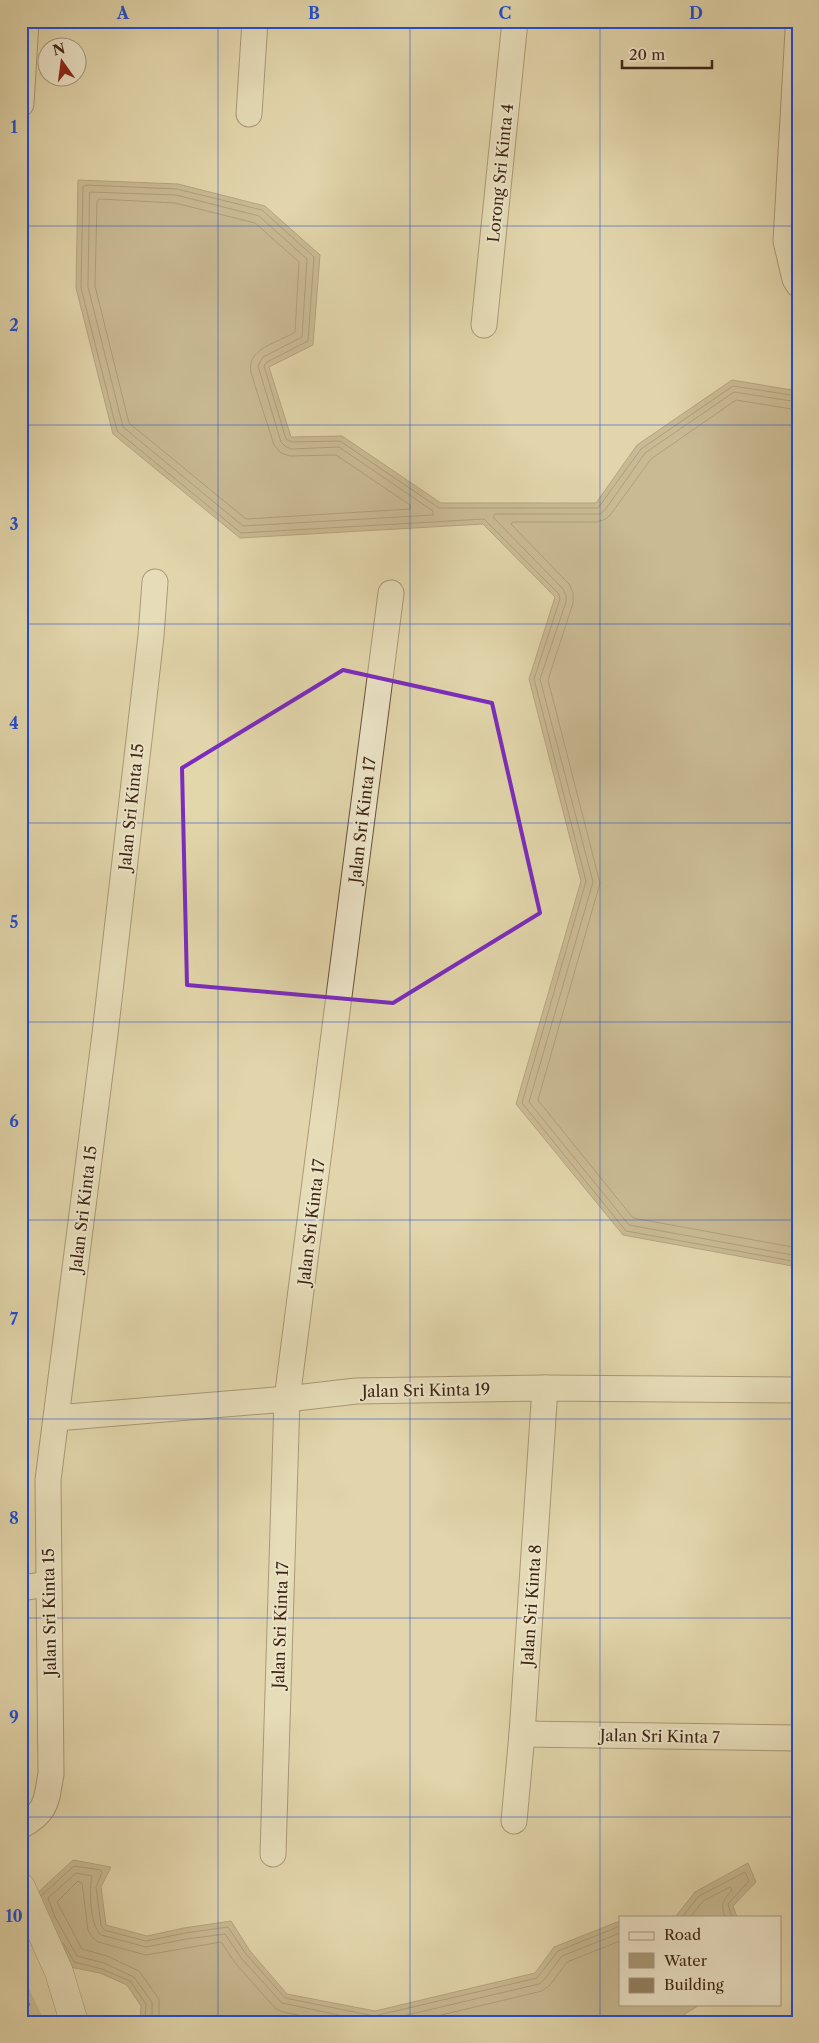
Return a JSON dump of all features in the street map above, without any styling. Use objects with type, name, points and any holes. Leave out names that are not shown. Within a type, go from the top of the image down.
[{"type":"street","points":[[21,104],[26,21]]},
{"type":"street","points":[[248,114],[255,21]]},
{"type":"street","name":"Lorong Sri Kinta 4","points":[[484,325],[515,21]]},
{"type":"street","points":[[798,31],[786,241],[795,279],[798,284]]},
{"type":"street","name":"Jalan Sri Kinta 15","points":[[21,1826],[36,1818],[46,1802],[51,1774],[48,1480],[104,1043],[151,636],[155,582]]},
{"type":"street","name":"Jalan Sri Kinta 17","points":[[273,1854],[288,1399],[391,593]]},
{"type":"street","name":"Jalan Sri Kinta 19","points":[[56,1418],[288,1399],[356,1391],[545,1388],[798,1390]]},
{"type":"street","name":"Jalan Sri Kinta 8","points":[[514,1821],[522,1734],[545,1388]]},
{"type":"street","points":[[21,1588],[48,1584]]},
{"type":"street","name":"Jalan Sri Kinta 7","points":[[522,1734],[798,1738]]},
{"type":"street","points":[[21,1887],[59,1972],[74,2022]]},
{"type":"highlighted area","points":[[343,670],[492,703],[540,913],[393,1003],[187,985],[182,768]]},
{"type":"water","points":[[78,180],[178,184],[265,206],[320,255],[313,345],[269,367],[291,437],[342,436],[441,503],[596,503],[637,445],[732,380],[798,391],[798,1267],[623,1235],[516,1104],[581,881],[529,679],[555,597],[483,524],[240,538],[113,434],[76,288]]},
{"type":"water","points":[[73,1860],[111,1867],[101,1887],[106,1925],[147,1936],[231,1921],[250,1951],[287,1994],[375,2011],[535,1973],[554,1947],[619,1921],[619,2006],[698,2006],[672,2022],[140,2022],[141,2006],[127,1985],[100,1973],[70,1967],[34,1896]]},
{"type":"water","points":[[748,1863],[756,1882],[733,1906],[737,1916],[676,1916],[695,1892]]},
{"type":"building","points":[[21,1987],[30,2005],[21,2009]]}]
